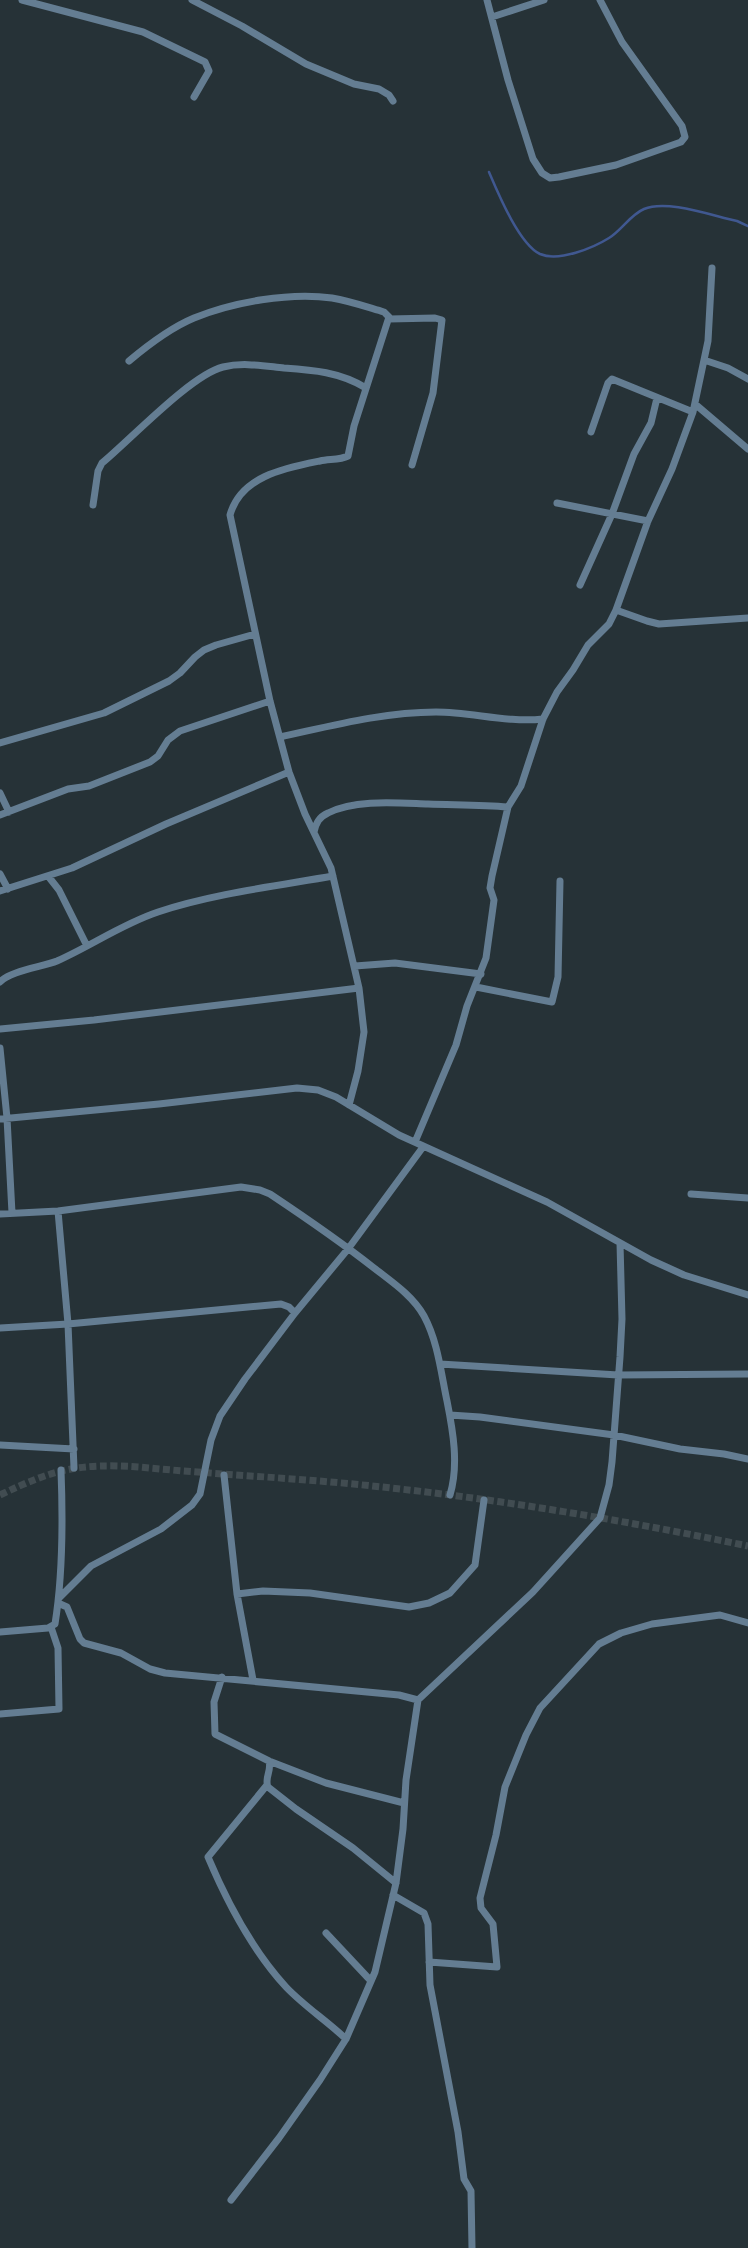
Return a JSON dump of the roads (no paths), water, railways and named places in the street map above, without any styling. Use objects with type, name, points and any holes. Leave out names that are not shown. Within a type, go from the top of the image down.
[{"type":"street","points":[[22,0],[143,32],[205,62],[209,71],[194,97]]},
{"type":"street","points":[[192,0],[242,26],[296,58],[354,84],[379,89],[389,95],[393,101]]},
{"type":"street","points":[[487,0],[508,80],[533,159],[542,173],[550,178],[616,165],[646,156],[681,142],[685,135],[682,126],[622,42],[600,0]]},
{"type":"street","points":[[492,17],[544,0]]},
{"type":"street","points":[[415,1142],[456,1044],[467,1006],[481,974],[487,953],[494,900],[490,888],[508,807],[521,786],[542,719],[557,692],[573,670],[588,645],[609,624],[616,610],[648,521],[672,469],[694,408],[704,360],[711,310],[712,268]]},
{"type":"street","points":[[129,361],[147,346],[194,318],[228,307],[258,301],[292,297],[330,298],[384,312],[389,319]]},
{"type":"street","points":[[389,319],[435,318],[442,320],[433,393],[412,465]]},
{"type":"street","points":[[349,1105],[358,1071],[364,1032],[355,966],[328,859],[314,832],[288,772],[270,701],[231,526],[230,515],[235,498],[243,490],[264,477],[306,464],[347,457],[366,388],[389,319]]},
{"type":"street","points":[[704,360],[728,368],[748,379]]},
{"type":"street","points":[[93,505],[98,472],[102,463],[161,410],[215,369],[237,365],[307,369],[336,374],[366,388]]},
{"type":"street","points":[[591,432],[608,384],[612,379],[657,398],[694,408],[748,449]]},
{"type":"street","points":[[580,585],[612,514],[634,454],[651,423],[657,398]]},
{"type":"street","points":[[557,503],[648,521]]},
{"type":"street","points":[[616,610],[647,622],[659,624],[748,618]]},
{"type":"street","points":[[0,743],[104,713],[168,681],[180,673],[204,650],[255,634]]},
{"type":"street","points":[[0,815],[68,789],[89,786],[142,766],[158,756],[168,740],[180,731],[270,701]]},
{"type":"street","points":[[280,737],[346,722],[409,713],[437,712],[525,721],[542,719]]},
{"type":"street","points":[[0,891],[48,876],[288,772]]},
{"type":"street","points":[[0,793],[9,812]]},
{"type":"street","points":[[314,832],[316,822],[327,813],[345,807],[394,802],[508,807]]},
{"type":"street","points":[[0,874],[8,889]]},
{"type":"street","points":[[48,876],[59,890],[86,944]]},
{"type":"street","points":[[0,982],[8,976],[56,961],[86,944],[137,920],[180,906],[208,899],[333,876]]},
{"type":"street","points":[[476,986],[552,1002],[558,978],[560,881]]},
{"type":"street","points":[[355,966],[396,963],[481,974]]},
{"type":"street","points":[[0,1029],[235,1004],[359,988]]},
{"type":"street","points":[[0,1048],[12,1214]]},
{"type":"street","points":[[4,1118],[297,1088],[318,1090],[349,1105],[423,1147],[547,1202],[620,1243],[684,1275],[748,1295]]},
{"type":"street","points":[[59,1601],[90,1566],[161,1529],[192,1505],[200,1494],[211,1440],[220,1416],[245,1379],[295,1313],[348,1248],[423,1147]]},
{"type":"street","points":[[0,1214],[58,1211],[179,1194],[251,1188],[270,1194],[348,1248],[413,1300],[431,1331],[440,1364],[450,1415],[454,1448],[454,1469],[450,1495]]},
{"type":"street","points":[[690,1194],[748,1198]]},
{"type":"street","points":[[58,1211],[68,1324],[74,1468]]},
{"type":"street","points":[[231,2200],[293,2119],[346,2039],[371,1981],[379,1957],[396,1883],[403,1829],[404,1803],[418,1700],[533,1592],[600,1518],[609,1485],[614,1435],[622,1319],[620,1243]]},
{"type":"street","points":[[0,1328],[68,1324],[281,1304],[295,1313]]},
{"type":"street","points":[[440,1364],[618,1375],[748,1374]]},
{"type":"street","points":[[450,1415],[480,1417],[614,1435],[685,1450],[748,1458]]},
{"type":"street","points":[[0,1445],[74,1449]]},
{"type":"street","points":[[0,1632],[51,1627],[55,1624],[59,1601],[62,1498],[61,1470]]},
{"type":"street","points":[[224,1475],[236,1594],[253,1680]]},
{"type":"street","points":[[236,1594],[263,1591],[310,1593],[409,1607],[429,1603],[450,1593],[475,1565],[484,1500]]},
{"type":"street","points":[[59,1601],[67,1607],[80,1639],[84,1643],[121,1653],[150,1669],[165,1673],[253,1680],[399,1695],[418,1700]]},
{"type":"street","points":[[429,1962],[497,1967],[493,1924],[481,1908],[480,1898],[496,1835],[505,1788],[526,1734],[540,1708],[599,1644],[621,1633],[652,1624],[720,1615],[748,1622]]},
{"type":"street","points":[[0,1714],[59,1709],[58,1648],[51,1627]]},
{"type":"street","points":[[222,1678],[214,1702],[215,1734],[269,1761],[326,1783],[404,1803]]},
{"type":"street","points":[[269,1761],[270,1764],[267,1785],[208,1856],[217,1878],[253,1945],[286,1987],[346,2039]]},
{"type":"street","points":[[267,1785],[296,1809],[353,1848],[396,1883]]},
{"type":"street","points":[[393,1895],[424,1913],[428,1924],[429,1962],[436,2024],[448,2074],[464,2179],[471,2191],[472,2248]]},
{"type":"street","points":[[326,1933],[371,1981]]},
{"type":"waterway","points":[[489,172],[510,217],[524,240],[540,254],[548,256],[576,253],[594,246],[614,235],[639,212],[654,206],[690,209],[737,221],[748,226]]},
{"type":"tunnel","points":[[0,1495],[36,1479],[67,1470],[100,1466],[139,1467],[352,1484],[428,1492],[611,1520],[748,1546]]}]
